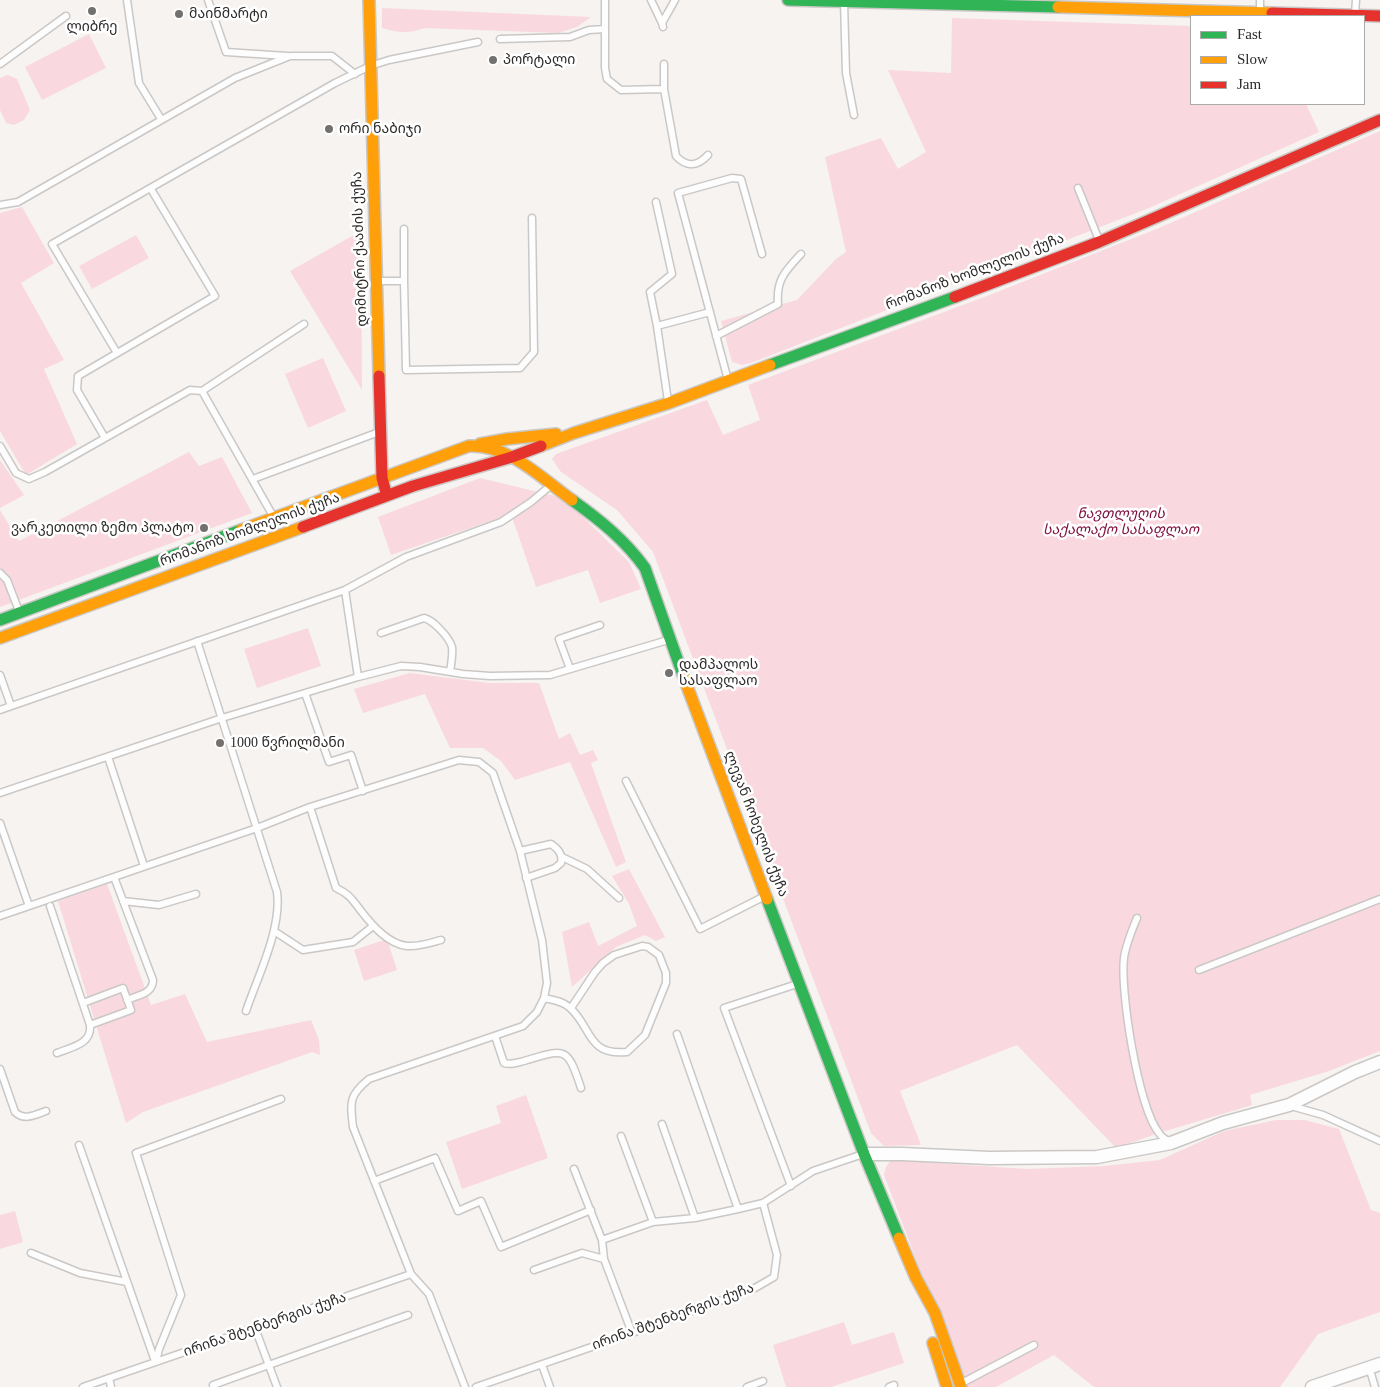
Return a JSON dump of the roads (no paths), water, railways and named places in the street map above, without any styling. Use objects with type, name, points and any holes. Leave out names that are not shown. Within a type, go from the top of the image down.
[{"type":"street","name":"დიმიტრი ქააძის ქუჩა","points":[[369,0],[380,432],[382,478],[387,496]]},
{"type":"street","points":[[788,0],[1097,4],[1323,15]]},
{"type":"street","points":[[1365,16],[1380,16]]},
{"type":"street","name":"რომანოზ ხომლელის ქუჩა","points":[[0,638],[412,486],[512,457],[574,433],[669,403],[1099,242],[1380,120]]},
{"type":"street","name":"რომანოზ ხომლელის ქუჩა","points":[[0,620],[464,447],[531,436],[574,433]]},
{"type":"street","points":[[512,457],[518,447],[531,436]]},
{"type":"street","name":"რომანოზ ხომლელის ქუჩა","points":[[475,445],[501,451],[512,457]]},
{"type":"street","name":"ლევან ჩოხელის ქუჩა","points":[[512,457],[601,522],[637,555],[645,568],[864,1154],[916,1278],[935,1313],[961,1385]]},
{"type":"street","points":[[864,1154],[989,1158],[1097,1157],[1170,1143],[1222,1123],[1289,1106],[1355,1072],[1380,1062]]},
{"type":"street","name":"ლევან ჩოხელის ქუჩა","points":[[916,1278],[929,1331],[946,1387]]},
{"type":"street","points":[[1312,1387],[1374,1365]]},
{"type":"lane","points":[[127,0],[139,83],[161,120]]},
{"type":"lane","points":[[208,0],[226,52],[290,56],[332,56],[354,74]]},
{"type":"lane","points":[[606,0],[605,68],[607,79],[621,90],[664,89]]},
{"type":"lane","points":[[651,0],[662,25],[676,0]]},
{"type":"lane","points":[[1260,0],[1260,13]]},
{"type":"lane","points":[[1355,15],[1356,0]]},
{"type":"lane","points":[[844,1],[846,73],[854,115]]},
{"type":"lane","points":[[0,64],[66,16]]},
{"type":"lane","points":[[500,39],[570,37],[589,30],[605,29]]},
{"type":"lane","points":[[116,353],[52,244],[152,189],[335,83],[370,66],[389,60],[478,42]]},
{"type":"lane","points":[[0,205],[18,202],[235,78],[290,56]]},
{"type":"lane","points":[[664,64],[664,89],[676,156],[681,162],[693,165],[702,162],[708,155]]},
{"type":"lane","points":[[728,381],[678,193],[732,178],[741,179],[762,254]]},
{"type":"lane","points":[[1078,188],[1099,242]]},
{"type":"lane","points":[[105,438],[77,390],[78,376],[215,296],[152,189]]},
{"type":"lane","points":[[656,202],[672,274],[650,292],[669,403]]},
{"type":"lane","points":[[404,229],[406,370],[520,368],[534,352],[532,218]]},
{"type":"lane","points":[[716,336],[778,304],[777,291],[785,270],[801,254]]},
{"type":"lane","points":[[376,282],[404,281]]},
{"type":"lane","points":[[657,326],[710,312]]},
{"type":"lane","points":[[0,446],[16,473],[29,479],[45,472],[190,390],[202,391],[304,324]]},
{"type":"lane","points":[[202,391],[275,518]]},
{"type":"lane","points":[[252,480],[380,432]]},
{"type":"lane","points":[[0,710],[345,590],[406,557],[501,522],[531,502],[550,485]]},
{"type":"lane","points":[[0,573],[7,580],[20,612]]},
{"type":"lane","points":[[345,590],[358,677]]},
{"type":"lane","points":[[381,633],[424,618],[429,620],[449,640],[452,648],[450,672]]},
{"type":"lane","points":[[570,669],[559,639],[600,625]]},
{"type":"lane","points":[[0,793],[222,718],[401,666],[490,676],[550,675],[670,639]]},
{"type":"lane","points":[[198,641],[277,892],[279,906],[274,931],[246,1011]]},
{"type":"lane","points":[[0,676],[11,706]]},
{"type":"lane","points":[[306,693],[329,762],[351,755],[363,790]]},
{"type":"lane","points":[[108,757],[144,866]]},
{"type":"lane","points":[[0,916],[257,828],[310,807],[459,760],[479,762],[493,773],[520,851],[542,940],[547,982],[544,998],[537,1012],[522,1026],[368,1078],[357,1089],[350,1103],[353,1127],[411,1274],[429,1294],[465,1387]]},
{"type":"lane","points":[[626,781],[700,929],[766,895]]},
{"type":"lane","points":[[310,807],[336,888],[348,893],[373,926],[392,941],[404,946],[417,946],[442,940]]},
{"type":"lane","points":[[0,823],[29,906]]},
{"type":"lane","points":[[520,851],[551,844],[558,849],[562,857],[561,863],[555,868],[526,878]]},
{"type":"lane","points":[[562,857],[587,869],[619,898]]},
{"type":"lane","points":[[114,877],[153,980],[153,987],[150,991],[127,1000]]},
{"type":"lane","points":[[123,901],[159,905],[196,894]]},
{"type":"lane","points":[[1199,970],[1380,899]]},
{"type":"lane","points":[[50,906],[91,1032],[89,1038],[83,1042],[57,1053]]},
{"type":"lane","points":[[1137,918],[1124,957],[1125,1002],[1144,1103],[1158,1133],[1170,1143]]},
{"type":"lane","points":[[274,931],[303,950],[353,942],[373,926]]},
{"type":"lane","points":[[544,998],[563,1002],[571,1008],[594,1042],[601,1048],[610,1052],[627,1052],[645,1035],[666,983],[666,973],[659,955],[648,947],[642,946],[614,955],[595,972],[571,1008]]},
{"type":"lane","points":[[791,1186],[724,1008],[799,983]]},
{"type":"lane","points":[[83,1003],[123,988],[131,1010],[90,1026]]},
{"type":"lane","points":[[677,1034],[738,1209]]},
{"type":"lane","points":[[495,1036],[504,1063],[511,1064],[547,1054],[566,1054],[573,1063],[581,1088]]},
{"type":"lane","points":[[0,1068],[15,1112],[19,1116],[28,1117],[46,1111]]},
{"type":"lane","points":[[156,1362],[159,1349],[181,1295],[136,1152],[281,1099]]},
{"type":"lane","points":[[1289,1106],[1323,1115],[1380,1141]]},
{"type":"lane","points":[[662,1124],[695,1218]]},
{"type":"lane","points":[[621,1136],[653,1222]]},
{"type":"lane","points":[[79,1145],[156,1362]]},
{"type":"lane","points":[[602,1240],[653,1222],[695,1218],[763,1203],[813,1171],[864,1154]]},
{"type":"lane","points":[[374,1181],[435,1158],[458,1211],[481,1201],[501,1247],[591,1210]]},
{"type":"lane","points":[[574,1169],[602,1240],[604,1259],[632,1333]]},
{"type":"lane","name":"ირინა შტენბერგის ქუჩა","points":[[476,1387],[756,1288],[774,1277],[777,1255],[763,1203]]},
{"type":"lane","points":[[31,1253],[80,1273],[127,1282]]},
{"type":"lane","points":[[534,1270],[582,1253],[604,1259]]},
{"type":"lane","name":"ირინა შტენბერგის ქუჩა","points":[[83,1387],[411,1274]]},
{"type":"lane","points":[[213,1385],[408,1315]]},
{"type":"lane","points":[[255,1328],[276,1387]]},
{"type":"lane","points":[[961,1385],[1034,1345]]},
{"type":"lane","points":[[542,1365],[550,1387]]},
{"type":"lane","points":[[1374,1365],[1375,1387]]},
{"type":"lane","points":[[109,1378],[112,1387]]},
{"type":"lane","points":[[747,1387],[763,1381]]},
{"type":"place","name":"ლიბრე","points":[[92,11]]},
{"type":"place","name":"მაინმარტი","points":[[179,14]]},
{"type":"place","name":"პორტალი","points":[[493,60]]},
{"type":"place","name":"ორი ნაბიჯი","points":[[329,129]]},
{"type":"place","name":"ვარკეთილი ზემო პლატო","points":[[204,528]]},
{"type":"place","name":"დამპალოს სასაფლაო","points":[[669,673]]},
{"type":"place","name":"1000 წვრილმანი","points":[[220,743]]},
{"type":"park label","name":"ნავთლუღის საქალაქო სასაფლაო","points":[[1121,522]]}]
